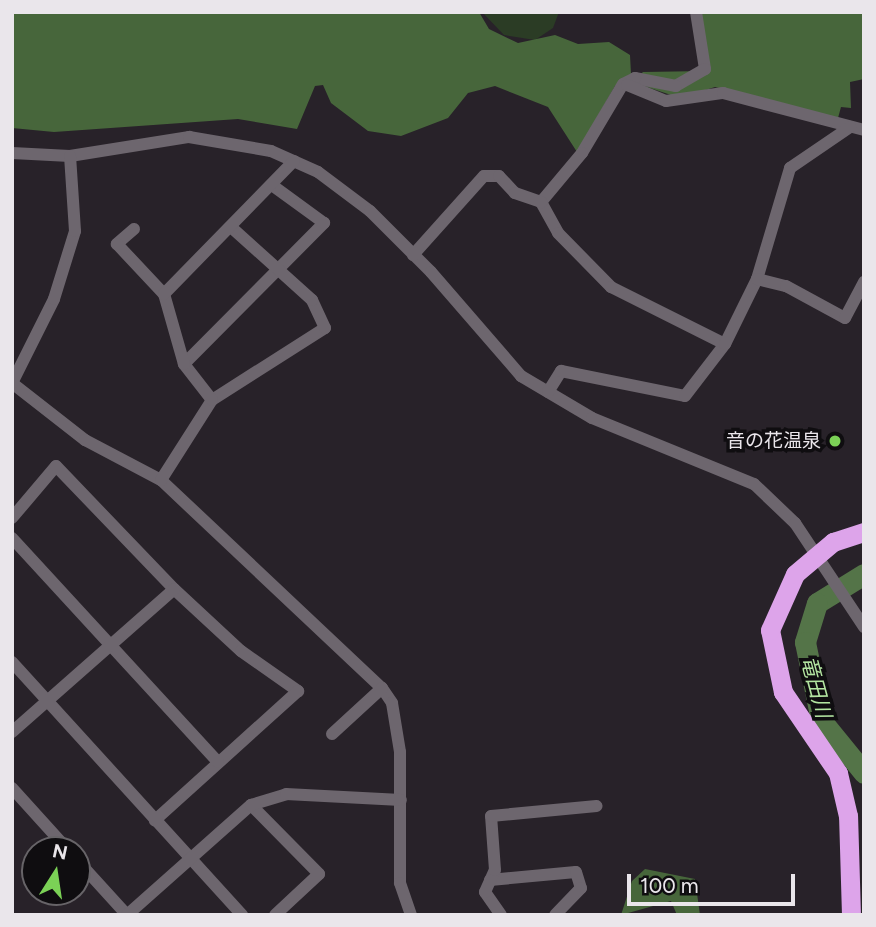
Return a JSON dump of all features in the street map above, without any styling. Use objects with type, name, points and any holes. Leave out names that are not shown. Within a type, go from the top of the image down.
[{"type":"highway","points":[[851,915],[848,816],[838,773],[783,692],[770,630],[782,592],[801,568],[833,542],[864,532]]},
{"type":"street","points":[[541,202],[582,153],[623,84],[635,78],[676,86],[696,80],[706,60],[696,12]]},
{"type":"street","points":[[623,84],[666,101],[723,93],[864,130]]},
{"type":"street","points":[[548,392],[561,371],[685,396],[725,344],[757,279],[790,168],[850,127]]},
{"type":"street","points":[[12,153],[70,156],[189,137],[294,161],[337,184],[413,255],[521,376],[592,418],[749,481],[774,502],[814,550],[864,627]]},
{"type":"street","points":[[70,156],[75,231],[54,299],[12,383],[85,440],[161,480],[382,688],[392,703],[401,800],[400,883],[411,914]]},
{"type":"street","points":[[164,293],[232,228],[294,161]]},
{"type":"street","points":[[413,255],[484,176],[499,176],[515,194],[541,202],[558,233],[611,287],[725,344]]},
{"type":"street","points":[[184,364],[280,272],[324,223],[273,186]]},
{"type":"street","points":[[161,480],[212,400],[325,328],[312,300],[232,228]]},
{"type":"street","points":[[134,229],[117,244],[164,293],[184,364],[212,400]]},
{"type":"street","points":[[757,279],[786,286],[845,318],[864,282]]},
{"type":"street","points":[[12,518],[56,466],[174,589],[241,651],[298,691],[155,820]]},
{"type":"street","points":[[12,538],[218,762]]},
{"type":"street","points":[[12,732],[112,647],[174,589]]},
{"type":"street","points":[[12,662],[242,915]]},
{"type":"street","points":[[332,734],[382,688]]},
{"type":"street","points":[[12,788],[55,836]]},
{"type":"street","points":[[91,875],[127,915],[251,805],[286,794],[401,800]]},
{"type":"street","points":[[251,805],[319,874],[275,915]]},
{"type":"street","points":[[500,915],[485,892],[490,880],[491,816],[597,806]]},
{"type":"street","points":[[490,880],[576,872],[581,888],[555,915]]},
{"type":"green space","points":[[12,12],[479,12],[489,29],[518,43],[555,35],[578,44],[609,42],[630,55],[631,74],[615,86],[577,152],[548,107],[495,86],[468,93],[448,118],[401,136],[368,131],[331,103],[323,85],[315,86],[297,129],[238,119],[54,132],[12,128]]},
{"type":"green space","points":[[482,12],[559,12],[553,28],[535,40],[504,35]]},
{"type":"green space","points":[[701,12],[864,12],[864,79],[850,82],[851,108],[841,107],[838,118],[715,87],[680,98],[632,82],[643,72],[706,71]]},
{"type":"green space","points":[[645,869],[695,879],[700,915],[677,915],[671,901],[621,915],[632,881]]},
{"type":"waterway","name":"竜田川","points":[[864,574],[817,603],[805,642],[821,720],[864,773]]},
{"type":"place","name":"音の花温泉","points":[[835,441]]}]
